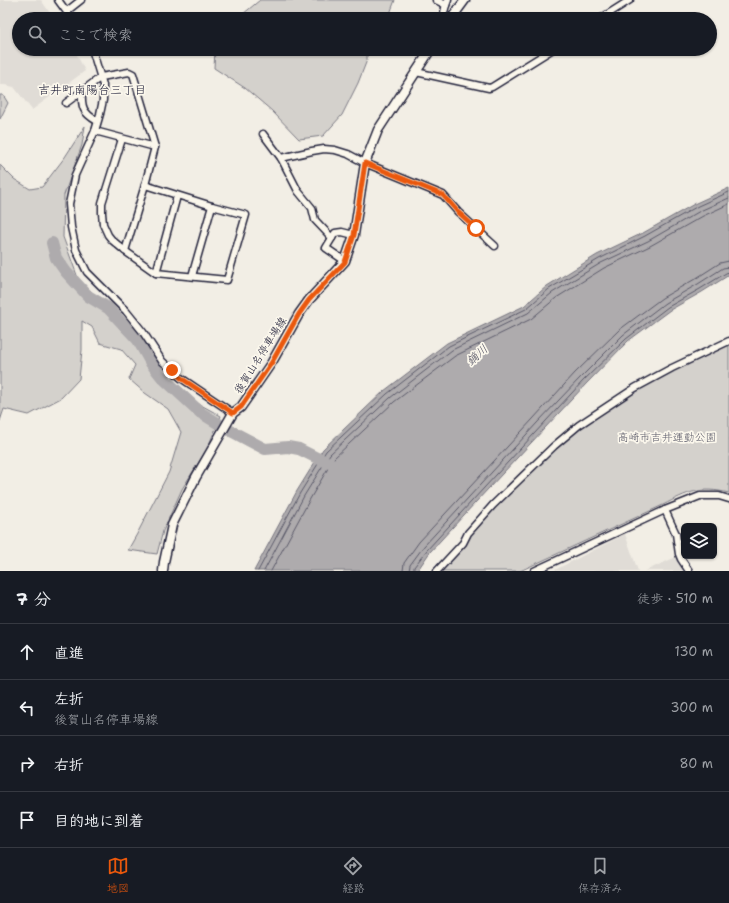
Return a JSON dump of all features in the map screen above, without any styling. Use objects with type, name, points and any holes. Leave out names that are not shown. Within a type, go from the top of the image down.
[{"type":"main road","points":[[456,12],[465,0]]},
{"type":"main road","name":"後賀山名停車場線","points":[[163,571],[172,525],[196,477],[233,413],[241,407],[272,362],[299,314],[309,300],[345,262],[354,235],[365,163],[378,130],[426,56]]},
{"type":"street","points":[[58,0],[67,11],[81,0]]},
{"type":"street","points":[[436,0],[447,2],[443,12]]},
{"type":"street","points":[[611,12],[630,0]]},
{"type":"street","points":[[94,56],[103,85],[103,100],[95,131],[75,175],[69,204],[71,227],[76,250],[88,272],[126,311],[143,332],[162,361],[181,378],[233,413]]},
{"type":"street","points":[[416,72],[488,88],[542,56]]},
{"type":"street","points":[[66,103],[101,77],[129,72],[133,74],[154,147],[145,185],[125,251]]},
{"type":"street","points":[[82,91],[81,102],[83,109],[90,117],[97,121]]},
{"type":"street","points":[[95,131],[154,147]]},
{"type":"street","points":[[262,134],[280,158],[298,191],[312,208],[315,220],[332,238]]},
{"type":"street","points":[[122,139],[102,203],[103,224],[108,235],[125,251],[156,273],[227,280],[246,215],[177,196],[145,185]]},
{"type":"street","points":[[280,158],[324,149],[335,150],[348,154],[365,163],[443,195],[458,212],[495,246]]},
{"type":"street","points":[[156,273],[177,196]]},
{"type":"street","points":[[192,276],[212,206]]},
{"type":"street","points":[[345,262],[326,248],[335,233],[342,232],[354,235]]},
{"type":"street","points":[[437,571],[463,543],[468,533],[494,505],[554,446],[579,425],[635,388],[729,340]]},
{"type":"street","points":[[534,571],[665,510],[700,496],[719,496],[729,498]]},
{"type":"street","points":[[665,510],[676,534],[679,554],[689,571]]},
{"type":"shaded area","points":[[0,0],[41,0],[49,12],[12,12],[12,56],[78,56],[85,71],[32,110],[14,87],[0,85]]},
{"type":"shaded area","points":[[625,534],[638,571],[553,571]]},
{"type":"shaded area","points":[[676,557],[685,571],[645,571]]},
{"type":"green space","points":[[260,0],[395,0],[391,12],[245,12]]},
{"type":"green space","points":[[215,56],[367,56],[367,60],[358,83],[342,115],[323,136],[299,139],[272,111],[245,88],[214,68]]},
{"type":"green space","points":[[0,95],[3,95],[8,103],[0,119]]},
{"type":"green space","points":[[85,126],[82,145],[64,195],[63,237],[78,278],[101,301],[121,330],[190,399],[221,416],[207,449],[182,489],[163,531],[157,554],[128,550],[169,472],[181,432],[168,409],[145,393],[129,379],[135,365],[121,349],[100,343],[92,327],[82,321],[82,350],[79,379],[61,398],[29,415],[4,409],[0,421],[0,165],[14,179],[30,189],[42,187],[65,157]]},
{"type":"green space","name":"高崎市吉井運動公園","points":[[729,338],[729,493],[702,490],[687,494],[520,571],[435,571],[461,542],[578,423],[634,386]]},
{"type":"water","name":"鏑川","points":[[729,188],[729,275],[670,310],[628,341],[586,384],[430,552],[417,571],[254,571],[297,491],[323,449],[384,391],[447,343],[524,306],[547,286],[597,255],[643,233],[696,203]]},
{"type":"waterway","points":[[52,243],[56,258],[66,272],[88,296],[108,308],[138,340],[151,363],[162,377],[201,413],[219,424]]},
{"type":"waterway","points":[[231,431],[265,449],[288,447],[299,449],[332,464]]},
{"type":"district","name":"吉井町南陽台三丁目","points":[[92,90]]},
{"type":"route","points":[[172,370],[181,378],[233,413],[241,407],[272,362],[299,314],[309,300],[345,262],[354,235],[365,163],[443,195],[458,212],[476,228]]}]
